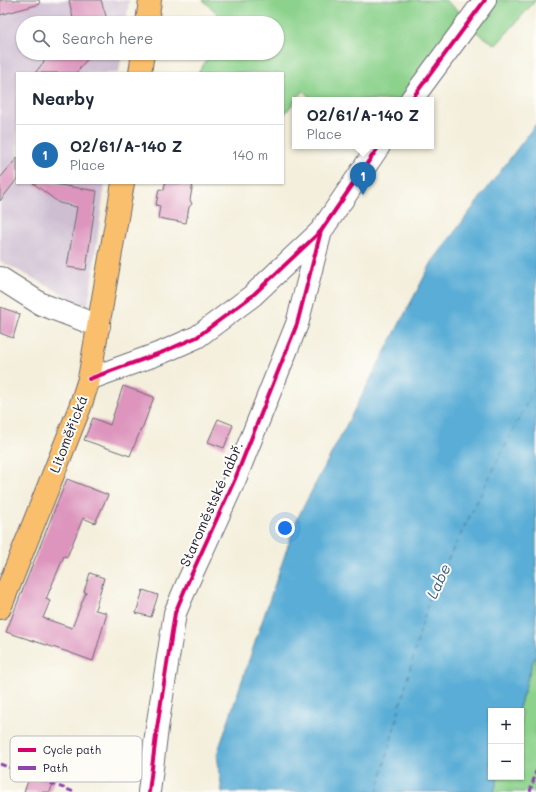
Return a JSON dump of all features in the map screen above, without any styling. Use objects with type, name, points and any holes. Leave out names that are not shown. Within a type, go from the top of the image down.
[{"type":"main road","points":[[148,16],[150,0]]},
{"type":"main road","points":[[140,72],[142,60]]},
{"type":"main road","name":"Litoměřická","points":[[0,608],[80,407],[89,379],[123,184]]},
{"type":"street","points":[[413,97],[485,0]]},
{"type":"street","name":"Staroměstské nábř.","points":[[89,379],[164,352],[197,337],[252,296],[321,232],[377,149]]},
{"type":"street","name":"Staroměstské nábř.","points":[[149,792],[157,728],[175,613],[235,479],[297,324],[321,232]]},
{"type":"street","points":[[0,278],[42,304],[99,326]]},
{"type":"shaded area","points":[[0,0],[129,0],[127,16],[16,16],[16,60],[121,60],[119,72],[16,72],[16,184],[105,184],[88,307],[0,261]]},
{"type":"green space","points":[[203,0],[445,0],[467,18],[406,97],[310,97],[303,91],[298,97],[292,97],[292,105],[284,115],[284,72],[199,72],[206,60],[284,60],[284,16],[218,16],[218,14]]},
{"type":"green space","points":[[494,0],[536,0],[496,45],[473,30]]},
{"type":"green space","points":[[536,656],[536,792],[494,792],[497,780],[524,780],[524,708],[519,708],[533,661]]},
{"type":"water","name":"Labe","points":[[536,124],[536,656],[533,661],[519,708],[488,708],[488,780],[497,780],[494,792],[222,792],[217,754],[297,519],[432,262]]},
{"type":"building","points":[[0,0],[39,0],[40,4],[0,15]]},
{"type":"building","points":[[69,0],[101,0],[106,16],[72,16]]},
{"type":"building","points":[[45,60],[86,60],[77,72],[36,72]]},
{"type":"building","points":[[16,159],[16,180],[0,201],[0,178]]},
{"type":"building","points":[[34,184],[53,184],[97,191],[86,270],[67,267],[77,207],[59,203]]},
{"type":"building","points":[[165,184],[193,184],[190,200],[192,204],[189,207],[186,223],[158,218],[160,206],[156,205],[159,189],[164,190]]},
{"type":"building","points":[[0,307],[20,314],[13,338],[0,333]]},
{"type":"building","points":[[123,386],[154,397],[130,456],[84,440],[93,418],[110,425]]},
{"type":"building","points":[[218,419],[233,425],[224,448],[208,442]]},
{"type":"building","points":[[67,479],[108,495],[95,523],[83,518],[67,557],[64,556],[46,599],[50,601],[43,618],[72,628],[86,592],[84,592],[90,573],[104,578],[95,610],[107,613],[93,661],[6,632]]},
{"type":"building","points":[[143,590],[158,595],[151,617],[136,613]]},
{"type":"building","points":[[28,782],[54,782],[50,792],[24,792]]},
{"type":"ferry route","points":[[377,792],[430,595],[536,385]]},
{"type":"marked path","points":[[0,764],[10,768]]},
{"type":"marked path","points":[[530,792],[536,771]]},
{"type":"marked path","points":[[48,782],[74,792]]},
{"type":"cycle path","points":[[413,97],[485,0]]},
{"type":"cycle path","points":[[89,379],[163,352],[197,337],[252,296],[321,231],[377,149]]},
{"type":"cycle path","points":[[149,792],[157,728],[175,613],[235,479],[297,324],[321,231]]},
{"type":"place","name":"O2/61/A-140 Z","points":[[363,195]]}]
